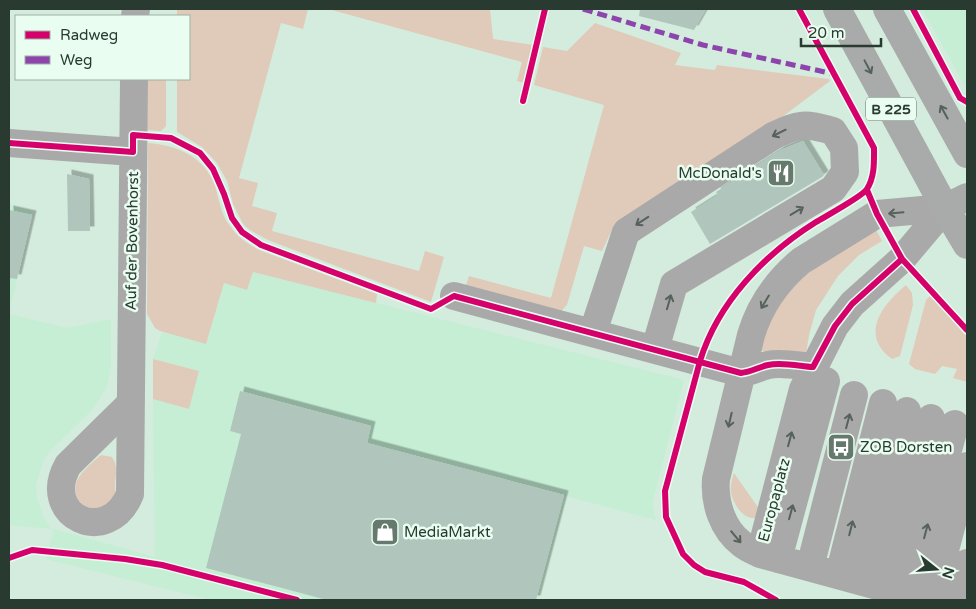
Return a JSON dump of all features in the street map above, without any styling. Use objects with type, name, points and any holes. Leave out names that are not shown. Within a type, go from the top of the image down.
[{"type":"main road","name":"B 225","points":[[837,9],[956,203],[967,245]]},
{"type":"main road","name":"B 225","points":[[887,9],[967,154]]},
{"type":"street","name":"Auf der Bovenhorst","points":[[131,403],[134,80]]},
{"type":"street","points":[[593,332],[626,232],[773,136],[794,126],[808,125],[833,131],[844,148],[845,172],[833,189],[674,284],[655,349]]},
{"type":"street","points":[[9,143],[133,152]]},
{"type":"street","name":"Europaplatz","points":[[956,203],[902,259],[852,304],[835,326],[819,374],[803,389],[769,556],[743,545],[735,538],[720,512],[716,497],[716,478],[754,326],[765,301],[782,279],[802,261],[877,214],[956,203]]},
{"type":"street","points":[[454,296],[741,373],[777,364],[819,374],[854,395],[929,417]]},
{"type":"street","points":[[810,568],[854,395]]},
{"type":"street","points":[[893,590],[929,417]]},
{"type":"street","points":[[893,590],[929,417]]},
{"type":"street","points":[[893,590],[967,466]]},
{"type":"street","points":[[769,556],[893,590]]},
{"type":"street","points":[[958,600],[967,563]]},
{"type":"shaded area","points":[[177,9],[308,9],[303,29],[281,23],[239,178],[258,183],[252,206],[277,213],[272,231],[419,271],[425,251],[444,257],[431,302],[268,240],[243,224],[233,204],[227,181],[217,163],[202,147],[177,132],[177,80],[190,80],[190,15],[177,15]]},
{"type":"shaded area","points":[[328,9],[490,9],[493,39],[534,45],[525,83],[517,81],[522,62]]},
{"type":"shaded area","points":[[922,9],[967,9],[967,89],[965,86]]},
{"type":"shaded area","points":[[595,23],[681,53],[675,65],[715,70],[717,65],[829,79],[830,81],[734,153],[629,218],[615,223],[602,251],[584,246],[567,305],[561,311],[467,286],[469,276],[551,298],[604,105],[534,85],[543,47],[567,51]]},
{"type":"shaded area","points":[[148,80],[166,80],[166,126],[161,131],[147,130]]},
{"type":"shaded area","points":[[148,143],[169,146],[189,154],[204,167],[215,186],[222,212],[227,222],[236,234],[247,243],[259,250],[377,294],[376,303],[253,272],[247,290],[224,283],[206,344],[155,328],[147,314]]},
{"type":"shaded area","points":[[9,204],[33,211],[9,314]]},
{"type":"shaded area","points":[[876,230],[882,241],[859,255],[838,276],[816,310],[806,354],[759,351],[766,325],[775,308],[786,294],[814,269]]},
{"type":"shaded area","points":[[253,272],[684,380],[652,504],[656,520],[566,496],[538,600],[210,600],[46,559],[54,529],[155,557],[153,399],[189,409],[199,371],[153,359],[162,332],[206,344],[224,283]]},
{"type":"shaded area","points":[[906,285],[912,293],[913,305],[900,356],[892,359],[882,350],[877,340],[876,330],[882,311]]},
{"type":"shaded area","points":[[930,296],[935,299],[967,337],[967,382],[953,378],[957,369],[942,366],[935,374],[915,369],[909,364],[926,300]]},
{"type":"shaded area","points":[[9,314],[67,328],[111,319],[111,366],[107,387],[93,409],[49,452],[43,462],[36,485],[37,499],[45,520],[52,529],[9,525]]},
{"type":"shaded area","points":[[153,359],[199,371],[189,409],[153,399]]},
{"type":"shaded area","points":[[101,455],[112,457],[115,464],[114,499],[102,507],[88,507],[82,504],[75,492],[77,480]]},
{"type":"shaded area","points":[[734,473],[762,513],[758,517],[753,518],[744,515],[732,498],[731,483]]},
{"type":"building","points":[[640,9],[706,9],[694,30],[639,16]]},
{"type":"building","name":"McDonald's","points":[[803,141],[824,175],[710,244],[691,212],[718,195],[716,192],[781,150]]},
{"type":"building","points":[[67,174],[89,179],[90,231],[68,231]]},
{"type":"building","points":[[9,210],[32,215],[17,279],[9,278]]},
{"type":"building","name":"MediaMarkt","points":[[240,391],[371,426],[367,443],[564,495],[536,600],[327,600],[206,568],[241,434],[230,431]]},
{"type":"marked path","points":[[583,9],[703,45],[834,74]]},
{"type":"cycle path","points":[[523,101],[545,9]]},
{"type":"cycle path","points":[[776,600],[744,582],[705,572],[694,565],[683,554],[666,517],[665,491],[700,361],[708,339],[731,300],[746,281],[779,249],[816,222],[859,196],[867,189],[871,179],[874,168],[874,148],[799,9]]},
{"type":"cycle path","points":[[913,9],[960,98],[967,102]]},
{"type":"cycle path","points":[[9,143],[133,152],[133,135],[171,138],[200,153],[213,169],[232,218],[242,232],[261,245],[431,309],[454,296],[741,373],[773,364],[813,367],[835,326],[852,304],[902,259]]},
{"type":"cycle path","points":[[867,190],[877,214],[902,259],[967,330]]},
{"type":"cycle path","points":[[9,558],[32,550],[125,559],[162,565],[297,600]]},
{"type":"place","name":"McDonald's","points":[[781,173]]},
{"type":"place","name":"ZOB Dorsten","points":[[841,447]]},
{"type":"place","name":"MediaMarkt","points":[[385,532]]}]
